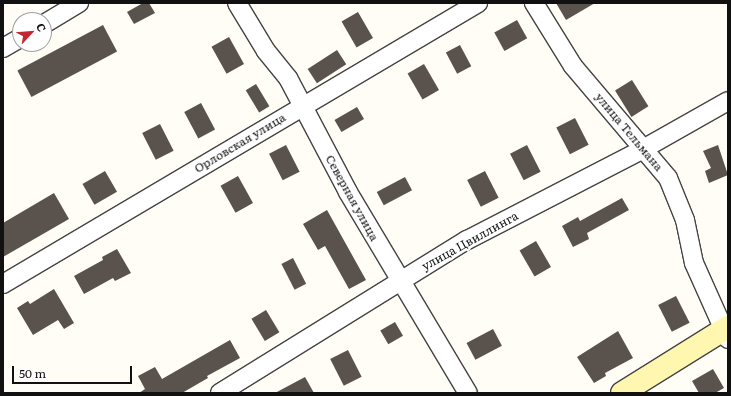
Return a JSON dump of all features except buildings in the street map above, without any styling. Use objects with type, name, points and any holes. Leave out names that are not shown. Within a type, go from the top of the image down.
[{"type":"street","points":[[52,19],[79,3]]},
{"type":"street","name":"Северная улица","points":[[237,3],[266,51],[288,78],[399,281],[468,393]]},
{"type":"street","name":"Орловская улица","points":[[3,284],[478,3]]},
{"type":"street","name":"улица Тельмана","points":[[534,3],[573,66],[646,148],[668,178],[685,220],[694,264],[726,332]]},
{"type":"street","points":[[3,48],[12,43]]},
{"type":"street","name":"улица Цвиллинга","points":[[220,393],[467,240],[646,148],[728,101]]},
{"type":"street","points":[[622,393],[726,332]]}]
